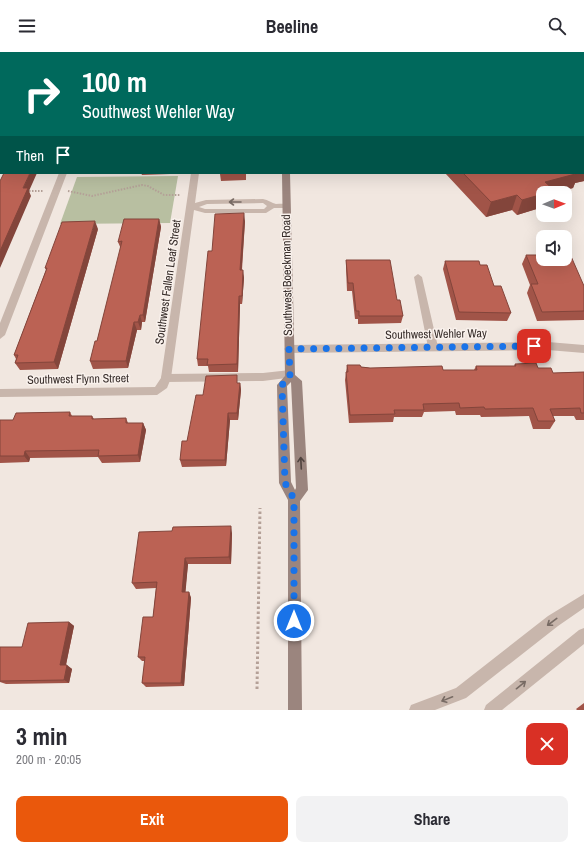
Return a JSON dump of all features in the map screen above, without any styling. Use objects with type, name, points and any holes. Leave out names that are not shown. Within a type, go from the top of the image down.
[{"type":"main road","name":"Southwest Boeckman Road","points":[[286,174],[290,375],[282,385],[285,483],[294,499],[295,710]]},
{"type":"main road","name":"Southwest Boeckman Road","points":[[290,375],[297,381],[302,490],[294,499]]},
{"type":"street","points":[[0,335],[63,174]]},
{"type":"street","name":"Southwest Fallen Leaf Street","points":[[157,391],[163,385],[166,378],[195,174]]},
{"type":"street","points":[[191,207],[205,211],[266,211],[272,206],[286,206]]},
{"type":"street","points":[[418,277],[433,347]]},
{"type":"street","name":"Southwest Wehler Way","points":[[289,349],[548,346],[584,349]]},
{"type":"street","points":[[166,378],[263,377],[290,375]]},
{"type":"street","name":"Southwest Flynn Street","points":[[0,393],[157,391]]},
{"type":"street","points":[[416,710],[461,693],[553,621],[584,600]]},
{"type":"street","points":[[491,710],[584,635]]},
{"type":"path","points":[[21,191],[74,191],[92,196],[142,185],[148,186],[164,195],[192,195]]},
{"type":"path","points":[[257,689],[260,508]]},
{"type":"green space","points":[[178,176],[170,223],[60,224],[77,177]]},
{"type":"building","points":[[4,174],[30,174],[23,188],[28,188],[0,251],[0,181]]},
{"type":"building","points":[[464,174],[575,174],[545,182],[549,186],[536,186],[536,196],[522,200],[517,195],[491,202]]},
{"type":"building","points":[[244,213],[240,270],[243,270],[242,296],[239,296],[237,364],[207,365],[208,359],[197,359],[208,251],[212,251],[215,214]]},
{"type":"building","points":[[124,219],[159,219],[143,315],[140,315],[138,322],[134,322],[126,361],[90,361],[95,341],[97,341],[122,241],[118,242]]},
{"type":"building","points":[[95,221],[54,362],[15,363],[18,355],[14,355],[47,268],[45,268],[62,222]]},
{"type":"building","points":[[526,255],[536,255],[536,266],[572,266],[572,259],[584,286],[584,311],[542,312],[531,284],[538,284]]},
{"type":"building","points":[[346,260],[390,260],[397,300],[400,300],[403,316],[359,316],[359,311],[356,311],[353,283],[348,283]]},
{"type":"building","points":[[445,261],[479,261],[480,265],[487,265],[494,286],[501,286],[511,313],[459,312]]},
{"type":"building","points":[[536,363],[538,368],[551,368],[553,373],[584,372],[584,413],[581,413],[580,408],[550,409],[555,421],[538,421],[533,408],[460,408],[459,403],[423,404],[424,410],[394,410],[395,414],[350,415],[346,372],[348,372],[347,365],[360,365],[361,367],[370,368],[442,366],[443,370],[477,370],[476,366],[516,366],[515,364]]},
{"type":"building","points":[[237,375],[237,383],[240,383],[237,413],[228,413],[225,460],[180,460],[182,441],[187,441],[196,395],[203,395],[206,376]]},
{"type":"building","points":[[70,412],[69,416],[92,416],[92,419],[126,418],[126,423],[143,423],[138,455],[98,456],[99,450],[25,451],[24,456],[0,456],[0,420],[13,420],[16,413]]},
{"type":"building","points":[[231,526],[229,557],[185,558],[182,592],[189,592],[181,683],[142,683],[145,657],[138,657],[143,617],[153,617],[157,582],[132,583],[139,532],[172,531],[173,527]]},
{"type":"building","points":[[69,622],[60,665],[67,665],[64,680],[0,681],[0,647],[22,647],[28,623]]},
{"type":"route","points":[[294,621],[294,499],[285,483],[282,385],[290,377],[289,349],[534,346]]}]
